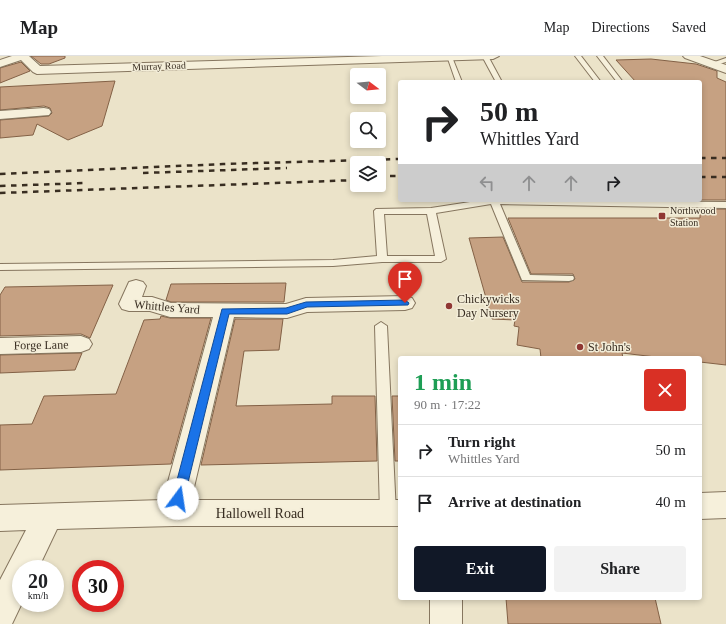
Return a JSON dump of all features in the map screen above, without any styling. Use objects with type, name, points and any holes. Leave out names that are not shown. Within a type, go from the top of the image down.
[{"type":"street","name":"Murray Road","points":[[23,56],[37,70],[372,58],[493,56]]},
{"type":"street","points":[[0,64],[23,56]]},
{"type":"street","points":[[689,56],[726,69]]},
{"type":"street","points":[[0,115],[44,112]]},
{"type":"street","name":"Whittles Yard","points":[[136,286],[129,304],[152,304],[170,310],[287,311],[306,304],[405,303]]},
{"type":"street","points":[[174,513],[225,311]]},
{"type":"street","name":"Forge Lane","points":[[0,346],[81,344]]},
{"type":"street","points":[[702,506],[726,505]]},
{"type":"street","name":"Hallowell Road","points":[[0,518],[48,518],[174,513],[394,513]]},
{"type":"street","points":[[27,560],[48,518]]},
{"type":"street","points":[[0,613],[12,590]]},
{"type":"street","points":[[446,600],[446,624]]},
{"type":"lane","points":[[485,56],[498,80]]},
{"type":"lane","points":[[578,56],[596,80]]},
{"type":"lane","points":[[600,56],[618,80]]},
{"type":"lane","points":[[449,57],[458,80]]},
{"type":"lane","points":[[712,64],[726,60]]},
{"type":"lane","points":[[382,260],[379,211],[431,211],[488,202]]},
{"type":"lane","points":[[494,202],[526,278],[569,278]]},
{"type":"lane","points":[[552,202],[726,205]]},
{"type":"lane","points":[[0,266],[332,263],[441,259],[431,211]]},
{"type":"lane","points":[[381,326],[394,513]]},
{"type":"building","points":[[31,56],[65,56],[65,58],[49,64],[41,64]]},
{"type":"building","points":[[651,59],[696,64],[717,71],[717,78],[726,82],[726,200],[702,200],[702,80],[634,80],[616,60]]},
{"type":"building","points":[[21,62],[30,71],[0,83],[0,68]]},
{"type":"building","points":[[115,81],[102,126],[68,140],[37,124],[33,135],[0,138],[0,120],[49,116],[52,113],[50,108],[44,106],[0,110],[0,87]]},
{"type":"building","points":[[700,209],[726,209],[726,365],[702,362],[702,356],[647,356],[622,353],[623,356],[541,356],[540,349],[517,345],[519,327],[514,326],[515,320],[492,319],[469,238],[503,237],[522,282],[569,282],[575,279],[573,274],[531,274],[508,218],[700,218]]},
{"type":"building","points":[[286,283],[284,302],[171,302],[166,300],[171,284]]},
{"type":"building","points":[[113,285],[90,338],[81,334],[0,336],[0,295],[5,287]]},
{"type":"building","points":[[161,316],[170,318],[211,318],[171,464],[0,470],[0,425],[32,424],[44,396],[116,394],[144,320],[160,319]]},
{"type":"building","points":[[235,319],[283,319],[279,350],[244,351],[236,406],[332,404],[332,396],[375,396],[377,461],[201,465]]},
{"type":"building","points":[[82,353],[75,370],[0,373],[0,355]]},
{"type":"building","points":[[392,396],[398,396],[398,461],[395,461]]},
{"type":"building","points":[[506,600],[655,600],[661,624],[508,624]]},
{"type":"railway","points":[[702,158],[726,158]]},
{"type":"railway","points":[[0,174],[223,164],[398,159]]},
{"type":"railway","points":[[143,173],[287,168]]},
{"type":"railway","points":[[386,176],[398,176]]},
{"type":"railway","points":[[702,177],[726,177]]},
{"type":"railway","points":[[0,193],[350,180]]},
{"type":"railway","points":[[0,186],[86,183]]},
{"type":"place","name":"Northwood Station","points":[[662,216]]},
{"type":"place","name":"Chickywicks Day Nursery","points":[[449,306]]},
{"type":"place","name":"St John's","points":[[580,347]]},
{"type":"route","points":[[178,499],[225,311],[287,311],[306,304],[405,303]]}]
